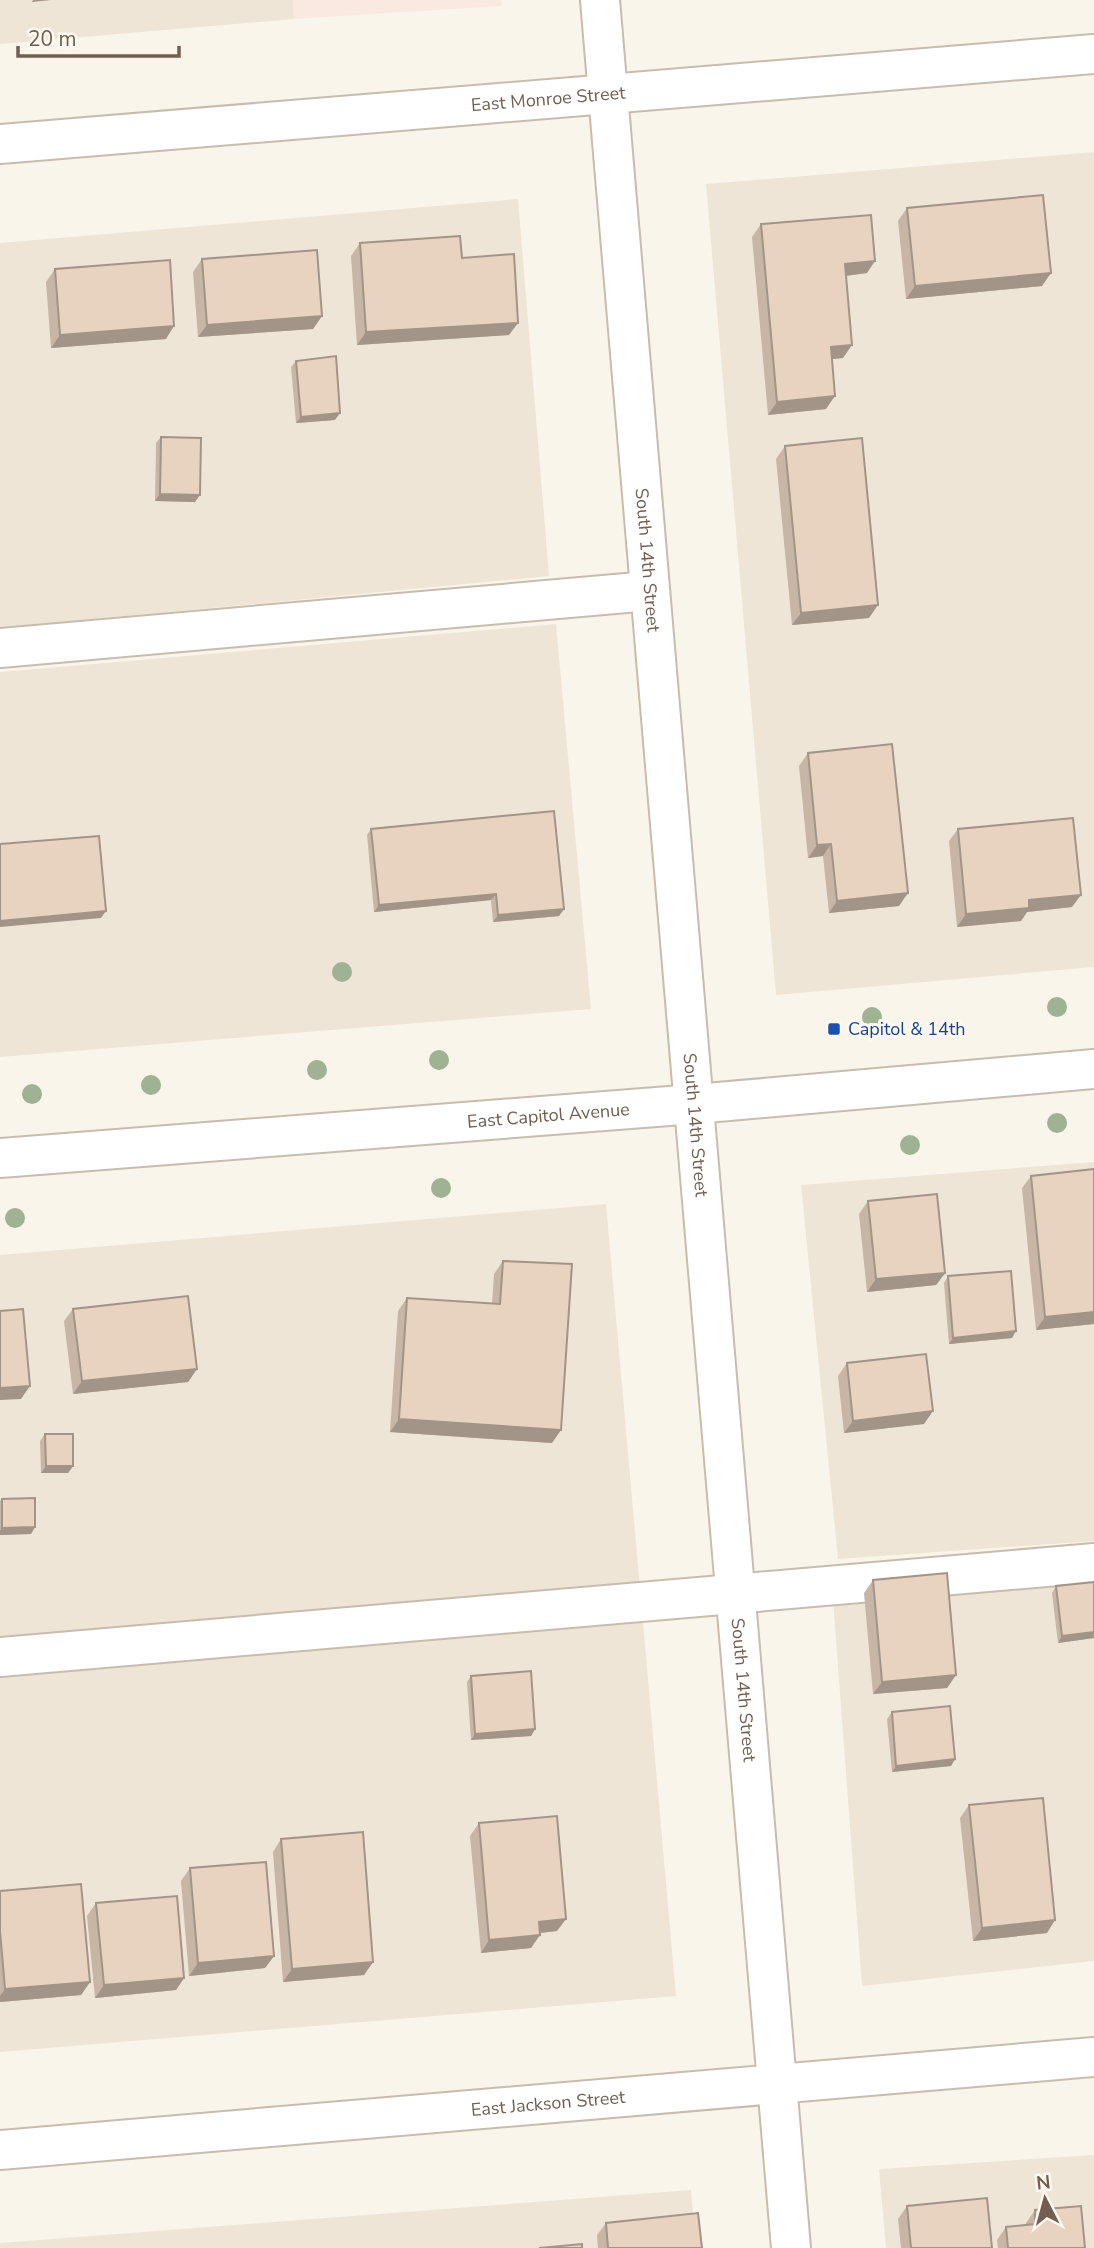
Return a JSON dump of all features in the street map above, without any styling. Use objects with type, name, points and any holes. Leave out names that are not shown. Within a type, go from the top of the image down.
[{"type":"street","name":"South 14th Street","points":[[600,0],[791,2248]]},
{"type":"street","name":"East Monroe Street","points":[[0,144],[1094,54]]},
{"type":"street","points":[[0,648],[649,591]]},
{"type":"street","name":"East Capitol Avenue","points":[[0,1158],[695,1104],[1094,1069]]},
{"type":"street","points":[[0,1657],[1094,1563]]},
{"type":"street","name":"East Jackson Street","points":[[0,2150],[1094,2057]]},
{"type":"shaded area","points":[[0,0],[293,0],[294,19],[0,44]]},
{"type":"shaded area","points":[[293,0],[501,0],[502,6],[294,19]]},
{"type":"shaded area","points":[[1094,152],[1094,967],[776,995],[706,184]]},
{"type":"shaded area","points":[[518,199],[549,576],[0,628],[0,243]]},
{"type":"shaded area","points":[[556,624],[591,1009],[0,1057],[0,672]]},
{"type":"shaded area","points":[[1094,1162],[1094,1541],[838,1559],[801,1185]]},
{"type":"shaded area","points":[[606,1204],[676,1996],[0,2052],[0,1255]]},
{"type":"shaded area","points":[[1094,1581],[1094,1961],[862,1986],[833,1600]]},
{"type":"shaded area","points":[[1094,2155],[1094,2248],[886,2248],[879,2169]]},
{"type":"shaded area","points":[[691,2190],[696,2248],[0,2248],[0,2243]]},
{"type":"building","points":[[1043,195],[1051,273],[915,286],[907,208]]},
{"type":"building","points":[[871,215],[875,261],[845,264],[852,345],[831,347],[835,396],[777,402],[761,224]]},
{"type":"building","points":[[460,236],[462,258],[514,254],[518,323],[366,332],[360,243]]},
{"type":"building","points":[[317,250],[322,316],[207,325],[202,259]]},
{"type":"building","points":[[170,260],[174,326],[60,335],[55,269]]},
{"type":"building","points":[[336,356],[340,413],[301,417],[296,361]]},
{"type":"building","points":[[161,437],[201,438],[200,495],[160,494]]},
{"type":"building","points":[[862,438],[878,605],[801,613],[785,446]]},
{"type":"building","points":[[892,744],[908,893],[837,901],[831,844],[817,845],[808,753]]},
{"type":"building","points":[[554,811],[564,909],[498,915],[496,894],[379,905],[371,829]]},
{"type":"building","points":[[1073,818],[1081,895],[1029,900],[1029,908],[966,914],[958,829]]},
{"type":"building","points":[[99,836],[106,911],[0,921],[0,844]]},
{"type":"building","points":[[1094,1169],[1094,1312],[1045,1317],[1031,1176]]},
{"type":"building","points":[[937,1194],[945,1273],[876,1279],[868,1201]]},
{"type":"building","points":[[503,1261],[572,1264],[561,1430],[399,1419],[407,1298],[500,1304]]},
{"type":"building","points":[[1011,1271],[1016,1331],[953,1338],[948,1276]]},
{"type":"building","points":[[188,1296],[197,1369],[82,1381],[73,1309]]},
{"type":"building","points":[[23,1309],[30,1386],[0,1388],[0,1311]]},
{"type":"building","points":[[926,1354],[933,1411],[853,1421],[847,1363]]},
{"type":"building","points":[[45,1434],[73,1434],[73,1466],[46,1466]]},
{"type":"building","points":[[35,1498],[35,1527],[2,1528],[2,1499]]},
{"type":"building","points":[[947,1573],[956,1675],[882,1682],[873,1580]]},
{"type":"building","points":[[1094,1582],[1094,1632],[1062,1636],[1056,1586]]},
{"type":"building","points":[[531,1671],[535,1729],[475,1734],[471,1676]]},
{"type":"building","points":[[950,1706],[955,1759],[896,1766],[892,1712]]},
{"type":"building","points":[[1043,1798],[1055,1920],[982,1928],[969,1805]]},
{"type":"building","points":[[557,1816],[566,1919],[539,1922],[540,1935],[489,1940],[479,1823]]},
{"type":"building","points":[[363,1832],[373,1962],[292,1969],[281,1839]]},
{"type":"building","points":[[266,1862],[274,1956],[198,1963],[190,1868]]},
{"type":"building","points":[[81,1884],[90,1982],[5,1989],[0,1891]]},
{"type":"building","points":[[177,1896],[184,1978],[104,1985],[96,1903]]},
{"type":"building","points":[[987,2198],[992,2248],[911,2248],[907,2206]]},
{"type":"building","points":[[1081,2206],[1085,2248],[1008,2248],[1006,2227],[1035,2224],[1035,2210]]},
{"type":"building","points":[[698,2213],[702,2248],[608,2248],[606,2223]]},
{"type":"building","points":[[582,2244],[582,2248],[539,2248]]},
{"type":"place","name":"Capitol & 14th","points":[[834,1029]]}]
